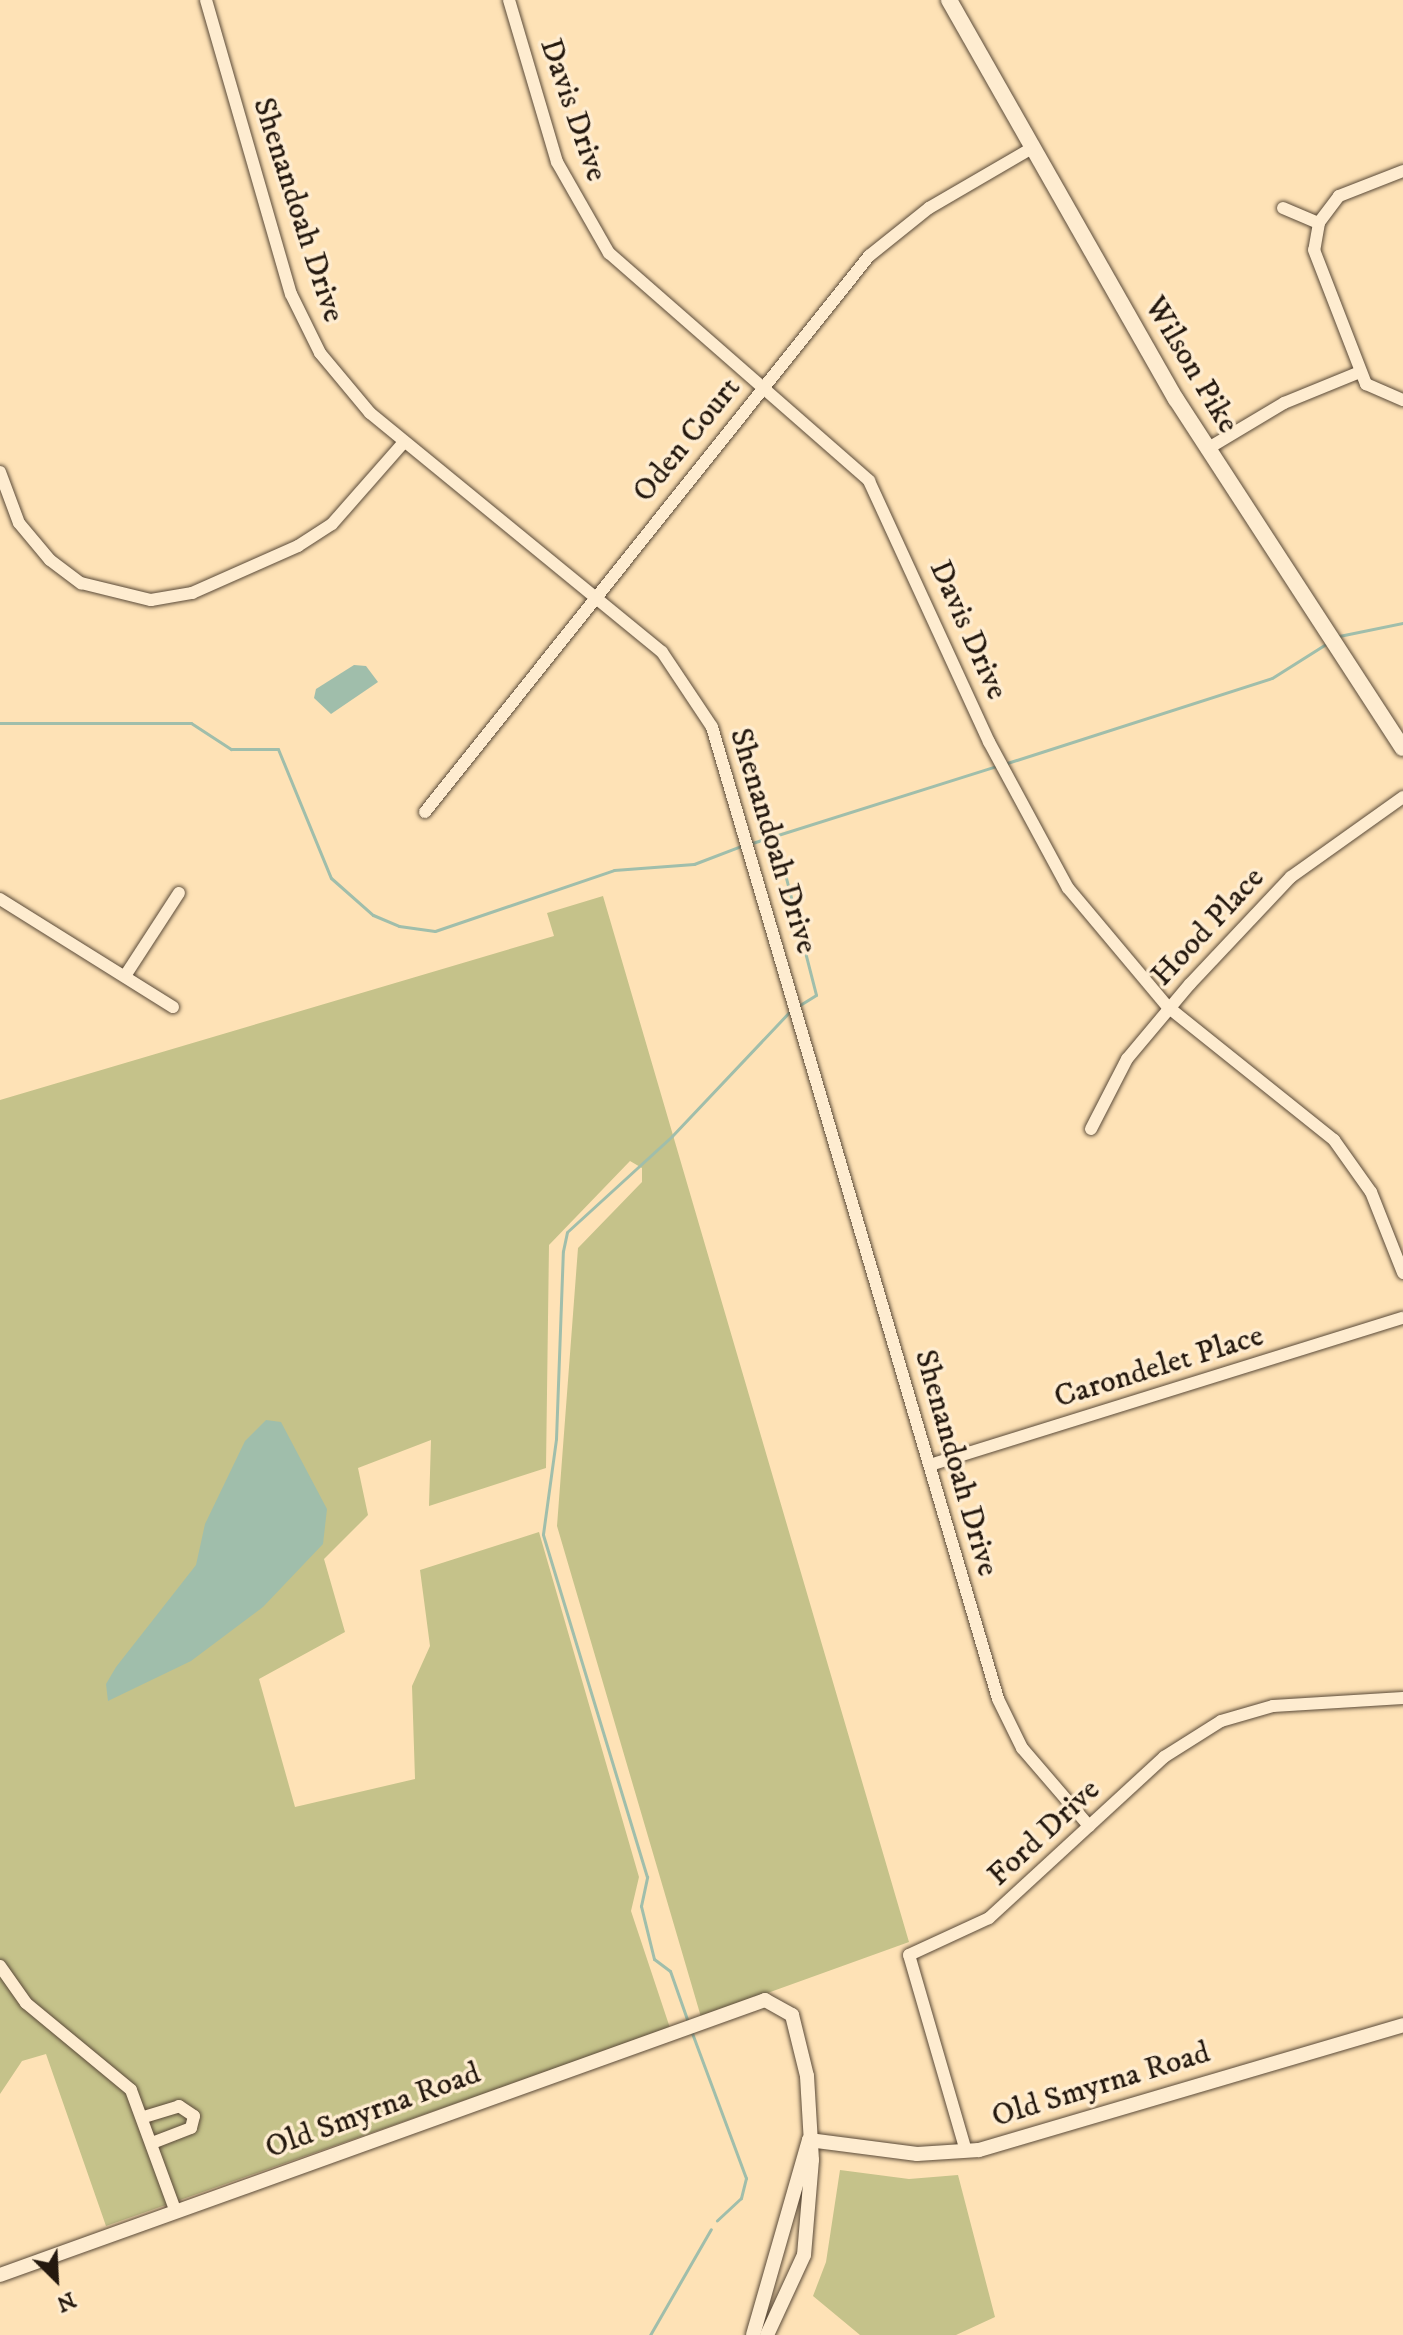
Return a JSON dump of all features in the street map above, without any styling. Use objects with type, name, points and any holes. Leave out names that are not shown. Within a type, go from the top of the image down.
[{"type":"main road","name":"Wilson Pike","points":[[949,0],[1207,449],[1334,638],[1403,748]]},
{"type":"street","name":"Shenandoah Drive","points":[[206,0],[305,328],[337,376],[404,442],[597,594],[662,652],[701,705],[749,844],[1010,1729],[1089,1826]]},
{"type":"street","name":"Davis Drive","points":[[509,0],[543,123],[587,222],[647,294],[763,388],[870,482],[1001,765],[1068,888],[1168,1007],[1334,1140],[1371,1192],[1403,1273]]},
{"type":"street","name":"Oden Court","points":[[425,812],[763,388],[900,228],[1032,148]]},
{"type":"street","points":[[1403,171],[1347,191],[1319,223],[1317,268],[1360,372],[1373,391],[1403,400]]},
{"type":"street","points":[[1283,208],[1319,223]]},
{"type":"street","points":[[1207,449],[1276,407],[1360,372]]},
{"type":"street","points":[[0,472],[19,523],[50,560],[81,583],[151,600],[192,593],[298,546],[332,524],[404,442]]},
{"type":"street","name":"Hood Place","points":[[1091,1129],[1127,1059],[1168,1007],[1291,877],[1403,797]]},
{"type":"street","points":[[125,976],[179,893]]},
{"type":"street","points":[[0,899],[173,1007]]},
{"type":"street","name":"Carondelet Place","points":[[930,1465],[1403,1318]]},
{"type":"street","name":"Ford Drive","points":[[966,2151],[909,1955],[989,1918],[1164,1757],[1221,1721],[1273,1706],[1403,1698]]},
{"type":"street","points":[[0,1966],[26,2003],[125,2084],[144,2117],[176,2212]]},
{"type":"street","name":"Old Smyrna Road","points":[[0,2275],[765,2000],[792,2015],[807,2076],[809,2140],[917,2154],[966,2151],[1403,2025]]},
{"type":"street","points":[[144,2117],[179,2106],[194,2116],[188,2130],[152,2143]]},
{"type":"street","points":[[753,2335],[774,2282],[796,2168],[809,2140]]},
{"type":"street","points":[[767,2335],[804,2255],[809,2140]]},
{"type":"shaded area","points":[[354,665],[366,666],[378,682],[331,714],[314,698],[316,689]]},
{"type":"shaded area","points":[[603,896],[909,1942],[701,2017],[557,1526],[578,1248],[642,1182],[642,1168],[630,1161],[549,1245],[546,1468],[429,1506],[431,1440],[358,1468],[368,1515],[324,1559],[345,1632],[259,1679],[295,1807],[415,1779],[412,1686],[430,1646],[420,1570],[539,1532],[639,1877],[631,1911],[670,2028],[106,2226],[46,2054],[22,2061],[0,2094],[0,1100],[554,936],[547,913]]},
{"type":"shaded area","points":[[266,1420],[281,1422],[327,1509],[323,1544],[263,1607],[191,1661],[108,1701],[106,1684],[196,1565],[205,1524],[245,1441]]},
{"type":"shaded area","points":[[840,2170],[909,2179],[958,2175],[995,2317],[956,2335],[860,2335],[813,2296],[826,2262]]},
{"type":"waterway","points":[[1339,636],[1403,623]]},
{"type":"waterway","points":[[1004,764],[1272,678],[1329,642]]},
{"type":"waterway","points":[[0,723],[191,723],[231,749],[278,749],[331,878],[373,915],[399,926],[435,931],[614,870],[694,864],[741,846]]},
{"type":"waterway","points":[[749,844],[997,766]]},
{"type":"waterway","points":[[775,835],[816,995],[800,1005]]},
{"type":"waterway","points":[[688,2022],[670,1971],[654,1959],[641,1906],[647,1877],[543,1534],[556,1439],[563,1251],[567,1232],[672,1136],[793,1008]]},
{"type":"waterway","points":[[692,2033],[746,2178],[741,2198],[717,2220]]},
{"type":"waterway","points":[[650,2335],[711,2229]]}]
